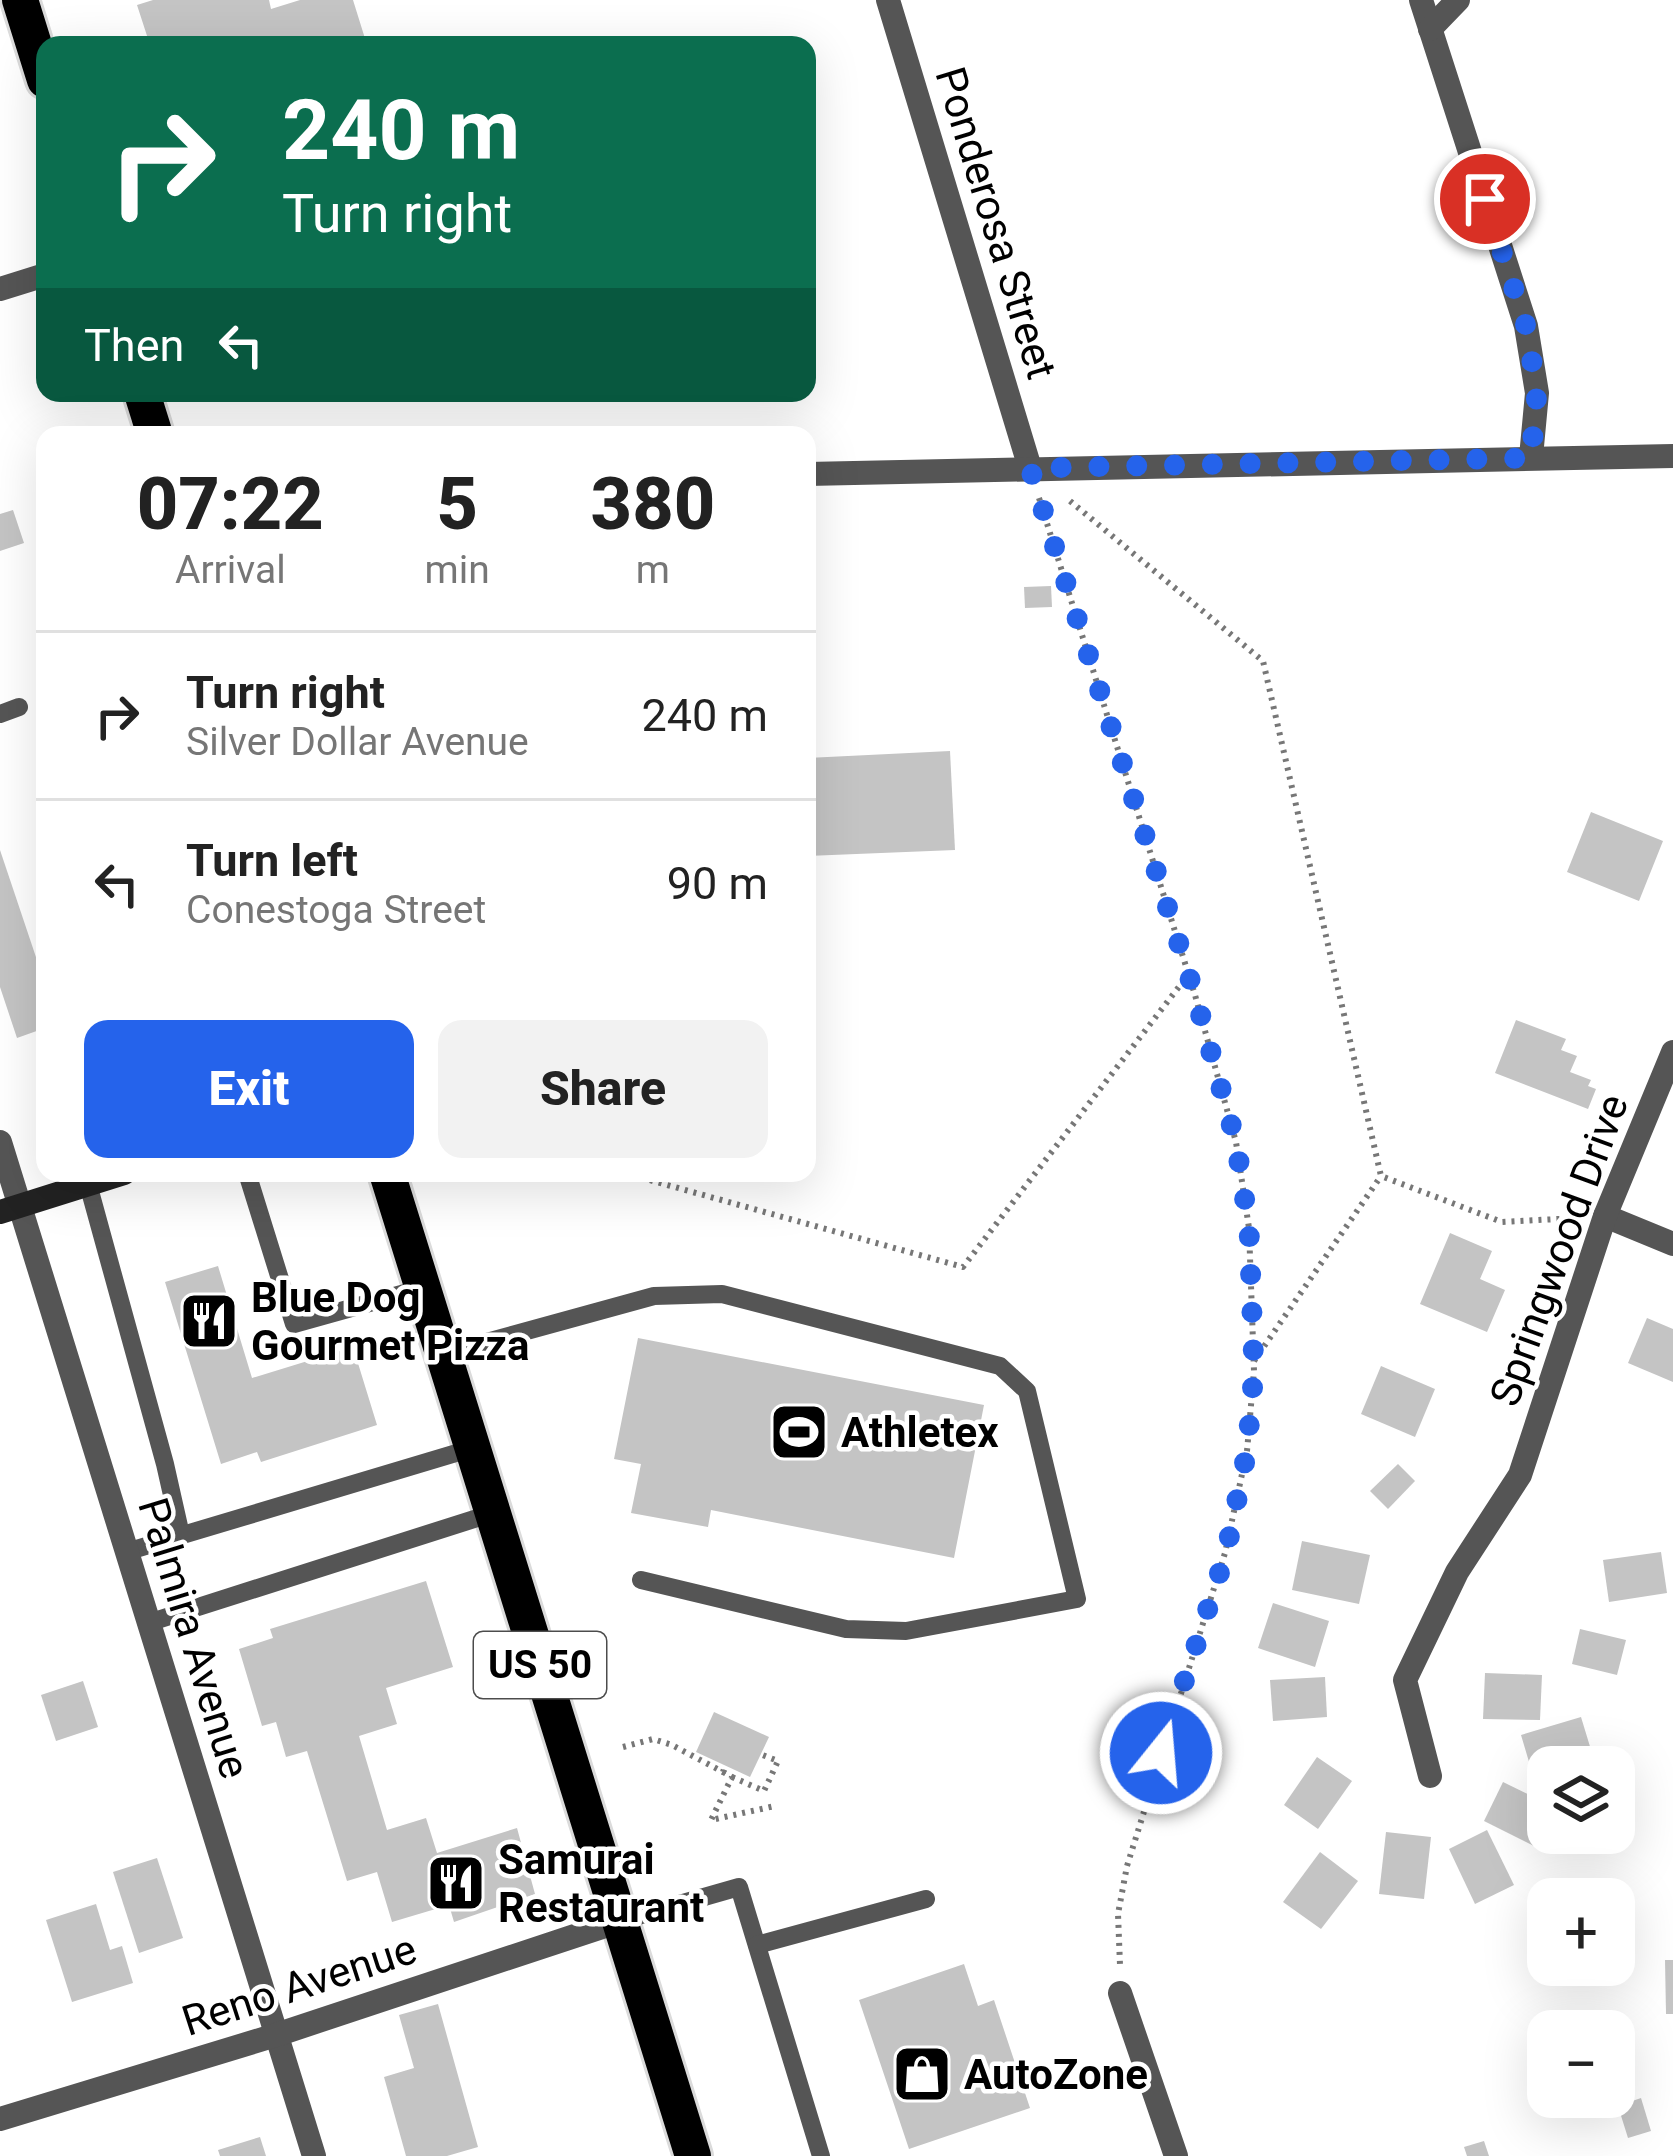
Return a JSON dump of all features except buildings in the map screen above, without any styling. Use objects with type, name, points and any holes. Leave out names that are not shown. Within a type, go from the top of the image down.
[{"type":"highway","points":[[20,0],[36,51]]},
{"type":"highway","name":"US 50","points":[[390,1182],[693,2156]]},
{"type":"street","name":"Ponderosa Street","points":[[887,0],[1030,468]]},
{"type":"street","points":[[1421,0],[1526,326],[1537,392],[1531,458]]},
{"type":"street","points":[[1430,29],[1458,0]]},
{"type":"street","points":[[0,289],[36,278]]},
{"type":"street","points":[[816,473],[1673,456]]},
{"type":"street","name":"Springwood Drive","points":[[1430,1776],[1405,1680],[1456,1572],[1520,1475],[1605,1216],[1673,1052]]},
{"type":"street","name":"Palmira Avenue","points":[[0,1142],[10,1209],[126,1552],[314,2156]]},
{"type":"street","points":[[10,1209],[95,1182]]},
{"type":"street","points":[[1605,1216],[1673,1244]]},
{"type":"street","name":"Reno Avenue","points":[[0,2119],[276,2035],[620,1921]]},
{"type":"street","points":[[1120,1993],[1176,2156]]},
{"type":"lane","points":[[250,1182],[294,1324],[423,1288]]},
{"type":"lane","points":[[88,1184],[181,1535]]},
{"type":"lane","points":[[443,1354],[654,1296],[722,1294],[1000,1366],[1027,1391],[1077,1599],[906,1631],[846,1629],[641,1580]]},
{"type":"lane","points":[[126,1552],[473,1448]]},
{"type":"lane","points":[[148,1623],[493,1513]]},
{"type":"lane","points":[[620,1921],[739,1887],[821,2156]]},
{"type":"lane","points":[[757,1945],[926,1899]]},
{"type":"path","points":[[1030,468],[1189,975],[1236,1142],[1249,1228],[1254,1361],[1247,1451],[1226,1553],[1127,1866],[1118,1914],[1120,1993]]},
{"type":"path","points":[[1030,468],[1263,661],[1381,1177],[1254,1361]]},
{"type":"path","points":[[656,1182],[962,1267],[1189,975]]},
{"type":"path","points":[[1381,1177],[1502,1222],[1605,1216]]},
{"type":"path","points":[[623,1747],[653,1739],[724,1768],[732,1777],[764,1791],[778,1761],[760,1754]]},
{"type":"path","points":[[732,1777],[712,1820],[775,1807]]},
{"type":"place","name":"Blue Dog Gourmet Pizza","points":[[209,1321]]},
{"type":"place","name":"Athletex","points":[[799,1432]]},
{"type":"place","name":"Samurai Restaurant","points":[[456,1883]]},
{"type":"place","name":"AutoZone","points":[[922,2074]]},
{"type":"route","points":[[1161,1753],[1226,1553],[1247,1451],[1254,1371],[1249,1228],[1236,1142],[1195,995],[1030,468],[1531,458],[1537,392],[1526,326],[1485,199]]}]
